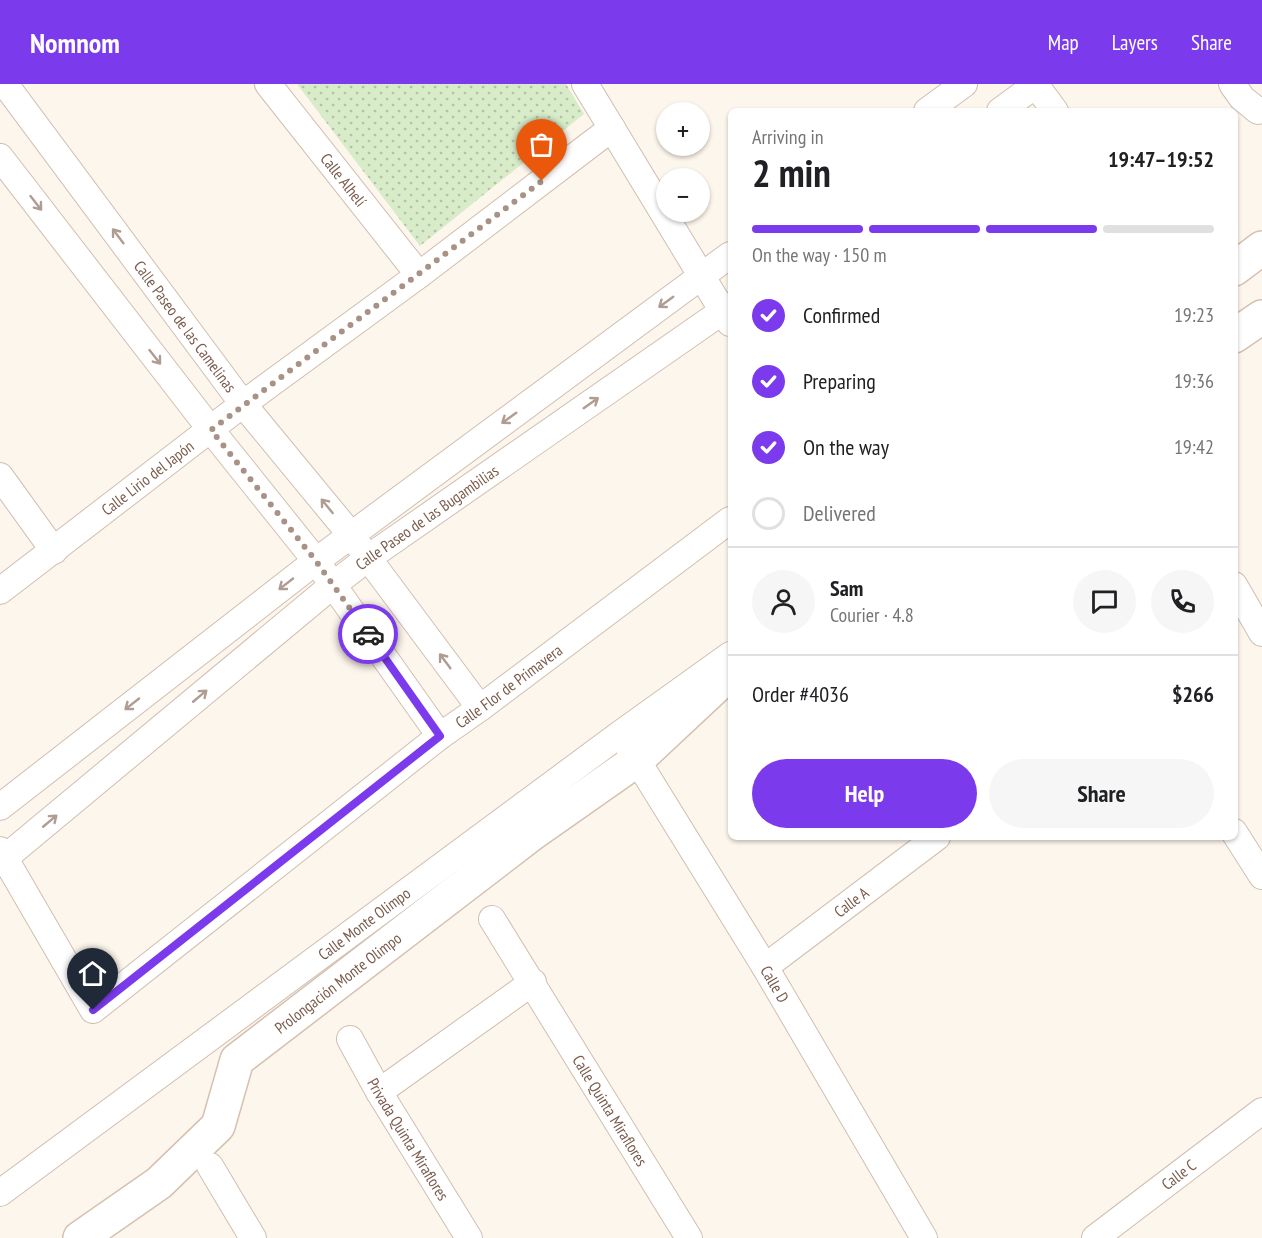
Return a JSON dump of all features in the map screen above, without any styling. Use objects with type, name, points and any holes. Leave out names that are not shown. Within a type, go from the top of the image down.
[{"type":"main road","points":[[1238,266],[1262,248]]},
{"type":"main road","points":[[1238,333],[1262,317]]},
{"type":"main road","name":"Prolongación Monte Olimpo","points":[[237,1060],[506,836],[728,674]]},
{"type":"main road","points":[[80,1238],[159,1183],[218,1126],[237,1060]]},
{"type":"street","name":"Calle Paseo de las Camelinas","points":[[5,84],[243,404],[351,535],[480,708]]},
{"type":"street","name":"Calle Alhelí","points":[[268,84],[418,274]]},
{"type":"street","points":[[585,84],[701,277],[728,314]]},
{"type":"street","points":[[931,108],[964,84]]},
{"type":"street","points":[[1004,108],[1036,84],[1053,108]]},
{"type":"street","points":[[1232,84],[1242,98],[1260,110]]},
{"type":"street","name":"Calle Lirio del Japón","points":[[0,591],[243,404],[612,128]]},
{"type":"street","points":[[0,157],[211,430],[316,561],[440,736]]},
{"type":"street","name":"Calle Paseo de las Bugambilias","points":[[0,807],[316,561],[728,257]]},
{"type":"street","name":"Calle Paseo de las Bugambilias","points":[[2,857],[368,558],[728,314]]},
{"type":"street","points":[[0,476],[54,551]]},
{"type":"street","name":"Calle Flor de Primavera","points":[[2,857],[93,1010],[440,736],[728,522]]},
{"type":"street","points":[[1238,592],[1261,630]]},
{"type":"street","points":[[628,747],[728,657]]},
{"type":"street","name":"Calle D","points":[[628,747],[765,967],[924,1238]]},
{"type":"street","name":"Calle Monte Olimpo","points":[[0,1193],[192,1052],[506,836]]},
{"type":"street","points":[[1238,838],[1262,876]]},
{"type":"street","name":"Calle A","points":[[765,967],[933,840]]},
{"type":"street","name":"Calle Quinta Miraflores","points":[[492,920],[533,982],[689,1238]]},
{"type":"street","points":[[380,1092],[533,982]]},
{"type":"street","name":"Privada Quinta Miraflores","points":[[350,1039],[469,1238]]},
{"type":"street","points":[[192,1052],[237,1060]]},
{"type":"street","name":"Calle C","points":[[1095,1238],[1262,1111]]},
{"type":"street","points":[[210,1166],[253,1238]]},
{"type":"green space","points":[[297,84],[566,84],[584,114],[420,246]]},
{"type":"way so far","points":[[368,634],[316,561],[211,430],[542,181]]},
{"type":"route","points":[[93,1010],[440,736],[368,634]]}]
